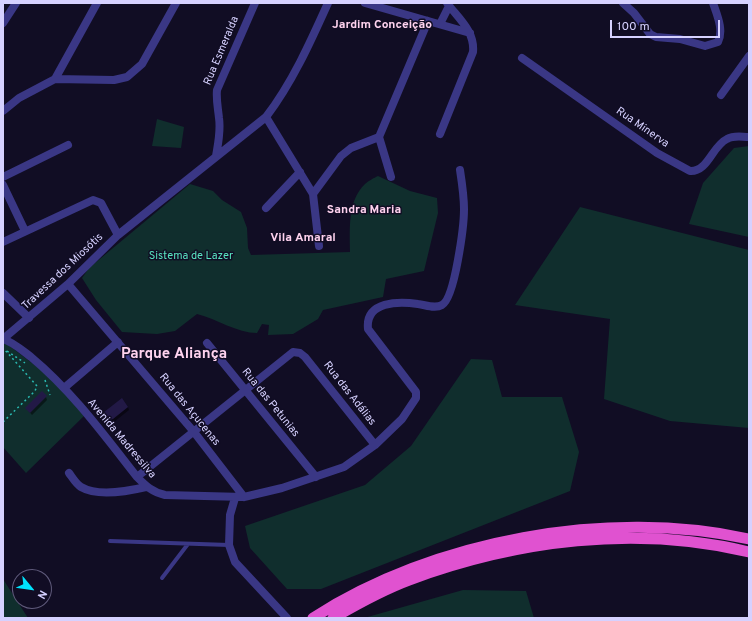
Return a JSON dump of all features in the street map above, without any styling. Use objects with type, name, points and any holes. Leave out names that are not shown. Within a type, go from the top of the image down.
[{"type":"highway","points":[[313,618],[380,582],[450,556],[504,541],[570,531],[615,528],[695,531],[749,539]]},
{"type":"highway","points":[[333,618],[366,599],[408,580],[460,563],[543,545],[581,540],[657,540],[700,543],[749,552]]},
{"type":"street","points":[[3,23],[16,3]]},
{"type":"street","points":[[55,79],[97,3]]},
{"type":"street","points":[[3,111],[19,98],[55,79],[114,80],[127,77],[142,64],[176,3]]},
{"type":"street","name":"Rua Esmeralda","points":[[216,156],[219,134],[219,118],[216,102],[217,90],[254,3]]},
{"type":"street","name":"Travessa dos Miosótis","points":[[3,339],[68,284],[118,236],[266,117],[282,95],[298,67],[328,3]]},
{"type":"street","points":[[365,3],[470,33]]},
{"type":"street","points":[[623,3],[631,9],[650,34],[656,37],[680,39],[705,46],[718,42],[720,37],[720,30],[714,3]]},
{"type":"street","points":[[440,24],[448,5],[470,33],[473,44],[473,52],[440,134]]},
{"type":"street","points":[[391,177],[379,137],[428,21]]},
{"type":"street","points":[[721,95],[749,56]]},
{"type":"street","name":"Rua Minerva","points":[[522,58],[657,153],[690,171],[695,172],[702,168],[717,147],[726,139],[735,136],[749,137]]},
{"type":"street","points":[[266,117],[313,194],[319,246]]},
{"type":"street","points":[[313,194],[341,156],[351,148],[379,137]]},
{"type":"street","points":[[3,177],[68,145]]},
{"type":"street","name":"Avenida Madressilva","points":[[3,339],[36,361],[64,388],[146,488],[165,495],[234,498],[244,497],[274,491],[344,467],[375,445],[412,406],[416,398],[416,392],[368,329],[367,321],[371,313],[381,305],[417,304],[436,307],[444,304],[452,289],[464,209],[460,170]]},
{"type":"street","points":[[266,208],[300,172]]},
{"type":"street","points":[[3,184],[25,231]]},
{"type":"street","points":[[3,242],[89,201],[95,200],[101,203],[118,236]]},
{"type":"street","name":"Rua das Açucenas","points":[[68,284],[194,432],[244,497]]},
{"type":"street","points":[[3,294],[29,318]]},
{"type":"street","points":[[64,388],[118,342]]},
{"type":"street","name":"Rua das Petunias","points":[[207,343],[316,477]]},
{"type":"street","name":"Rua das Adálias","points":[[245,391],[293,352],[300,353],[305,357],[375,445]]},
{"type":"street","points":[[137,477],[245,391]]},
{"type":"street","points":[[69,473],[81,487],[92,490],[123,492],[146,488]]},
{"type":"street","points":[[234,498],[230,515],[229,545],[235,562],[287,618]]},
{"type":"lane","points":[[110,541],[229,545]]},
{"type":"lane","points":[[162,578],[188,544]]},
{"type":"path","points":[[3,349],[26,363]]},
{"type":"path","points":[[3,349],[37,386],[35,391],[3,422]]},
{"type":"path","points":[[40,376],[45,380],[50,395]]},
{"type":"green space","points":[[157,119],[184,127],[181,148],[152,146]]},
{"type":"green space","points":[[749,146],[749,237],[689,224],[703,183],[734,148]]},
{"type":"green space","name":"Sistema de Lazer","points":[[378,176],[410,191],[437,198],[438,213],[424,271],[386,279],[383,297],[323,310],[318,319],[293,334],[268,335],[269,325],[262,324],[257,333],[242,331],[197,314],[175,331],[157,334],[122,332],[96,300],[82,278],[89,268],[190,184],[213,191],[222,200],[241,212],[247,228],[248,248],[251,255],[350,252],[352,207],[359,191],[365,184]]},
{"type":"green space","points":[[580,207],[749,250],[749,428],[670,421],[604,399],[610,319],[515,305]]},
{"type":"green space","points":[[3,341],[53,379],[84,416],[26,473],[3,447]]},
{"type":"green space","points":[[471,359],[492,360],[502,397],[562,397],[579,452],[570,491],[321,589],[287,589],[250,548],[245,526],[365,485],[411,446]]},
{"type":"green space","points":[[3,579],[12,593],[12,609],[22,609],[28,618],[3,618]]},
{"type":"green space","points":[[463,590],[526,591],[534,618],[364,618]]},
{"type":"building","points":[[42,391],[47,396],[30,413],[25,408]]},
{"type":"building","points":[[122,398],[128,407],[113,419],[108,421],[106,418],[102,420],[99,416]]},
{"type":"district","name":"Jardim Conceição","points":[[382,26]]},
{"type":"district","name":"Sandra Maria","points":[[364,211]]},
{"type":"district","name":"Vila Amaral","points":[[303,239]]},
{"type":"district","name":"Parque Aliança","points":[[174,355]]}]
